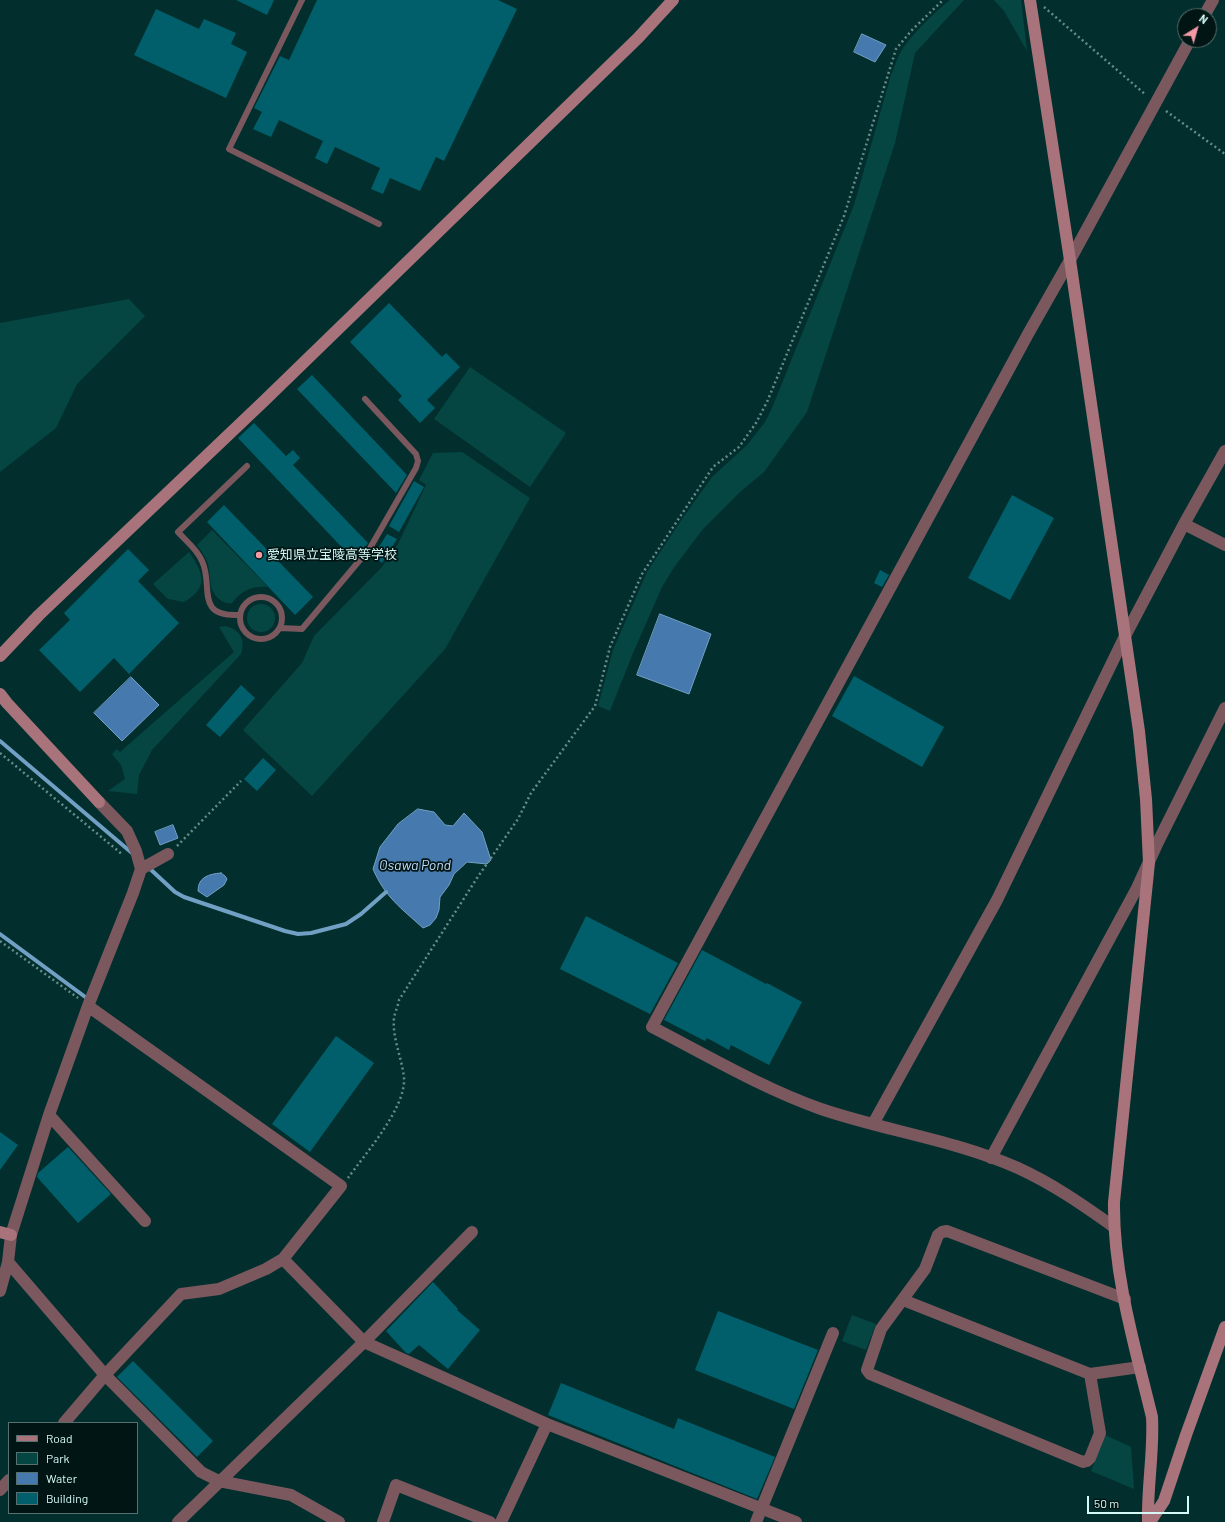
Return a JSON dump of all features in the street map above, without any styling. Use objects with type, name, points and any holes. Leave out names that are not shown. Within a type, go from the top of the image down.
[{"type":"street","points":[[0,656],[39,615],[264,401],[638,38],[673,0]]},
{"type":"street","points":[[1030,0],[1070,260],[1140,746],[1146,799],[1149,863],[1114,1202],[1114,1227],[1125,1299],[1152,1417],[1153,1431],[1147,1497],[1149,1522]]},
{"type":"street","points":[[1114,1227],[1071,1196],[1018,1168],[929,1138],[820,1109],[756,1082],[652,1027],[1028,334],[1186,48]]},
{"type":"street","points":[[872,1124],[997,900],[1124,638],[1184,524],[1225,451]]},
{"type":"street","points":[[1184,524],[1225,545]]},
{"type":"street","points":[[0,694],[7,704],[126,831],[136,851],[141,870],[88,1006],[5,1233],[8,1262],[0,1291]]},
{"type":"street","points":[[991,1158],[1134,895],[1225,708]]},
{"type":"street","points":[[141,870],[168,854]]},
{"type":"street","points":[[65,1422],[105,1375],[181,1294],[219,1289],[266,1269],[283,1259],[341,1186],[88,1006]]},
{"type":"street","points":[[48,1115],[145,1222]]},
{"type":"street","points":[[1090,1374],[1100,1433],[1090,1458],[1083,1462],[870,1374],[867,1370],[882,1329],[925,1268],[938,1235],[942,1232],[947,1231],[1125,1299]]},
{"type":"street","points":[[178,1522],[364,1342],[472,1232]]},
{"type":"street","points":[[283,1259],[364,1342],[547,1424],[796,1522]]},
{"type":"street","points":[[8,1262],[105,1375],[201,1472],[219,1481],[291,1495],[338,1522]]},
{"type":"street","points":[[903,1300],[1090,1374],[1140,1367]]},
{"type":"street","points":[[1149,1522],[1164,1502],[1186,1434],[1225,1327]]},
{"type":"street","points":[[756,1522],[833,1333]]},
{"type":"street","points":[[501,1522],[547,1424]]},
{"type":"street","points":[[0,1490],[8,1481]]},
{"type":"street","points":[[383,1522],[396,1485],[490,1522]]},
{"type":"lane","points":[[302,0],[229,149],[379,224]]},
{"type":"lane","points":[[280,628],[302,629],[370,548],[416,468],[418,462],[416,454],[364,399]]},
{"type":"lane","points":[[239,615],[229,615],[214,609],[206,594],[205,570],[202,560],[178,532],[247,466]]},
{"type":"lane","points":[[261,596],[272,599],[280,608],[282,622],[280,628],[270,637],[257,639],[251,637],[242,629],[239,615],[242,608],[250,599],[261,596]]},
{"type":"path","points":[[341,1186],[383,1131],[401,1096],[404,1080],[401,1058],[395,1034],[394,1018],[399,1000],[477,878],[518,819],[531,793],[595,706],[610,647],[642,574],[713,467],[739,447],[756,423],[775,382],[844,216],[896,49],[917,25],[943,0]]},
{"type":"path","points":[[1042,5],[1155,103],[1225,154]]},
{"type":"path","points":[[0,753],[141,870]]},
{"type":"path","points":[[168,854],[241,781]]},
{"type":"path","points":[[0,941],[88,1006]]},
{"type":"green space","points":[[950,0],[964,0],[915,53],[895,143],[807,412],[764,472],[740,492],[703,529],[675,566],[662,587],[633,653],[610,711],[598,706],[613,650],[647,572],[712,477],[747,445],[765,422],[772,408],[854,205],[891,75],[899,56],[917,30]]},
{"type":"green space","points":[[994,0],[1021,0],[1027,51],[1004,11]]},
{"type":"green space","points":[[129,299],[145,316],[77,384],[56,428],[0,472],[0,323]]},
{"type":"green space","points":[[470,367],[566,433],[530,487],[434,419]]},
{"type":"green space","points":[[462,452],[530,498],[445,649],[312,796],[243,730],[302,663],[314,636],[381,568],[398,544],[426,485],[419,480],[433,453]]},
{"type":"green space","points":[[212,530],[268,587],[252,588],[240,595],[232,603],[225,603],[214,594],[211,587],[207,561],[197,545]]},
{"type":"green space","points":[[189,552],[201,574],[201,585],[192,596],[184,602],[168,599],[153,584]]},
{"type":"green space","points":[[261,604],[271,608],[275,618],[271,628],[261,632],[251,628],[247,618],[251,608]]},
{"type":"green space","points":[[225,626],[238,632],[243,644],[241,654],[152,750],[139,775],[137,794],[108,791],[125,779],[121,765],[112,754],[117,749],[120,752],[234,652],[219,627]]},
{"type":"green space","points":[[852,1315],[876,1324],[866,1350],[842,1341]]},
{"type":"green space","points":[[1105,1435],[1131,1447],[1134,1489],[1091,1471]]},
{"type":"water","points":[[862,34],[886,45],[875,62],[854,52]]},
{"type":"water","points":[[660,614],[711,634],[689,694],[637,675]]},
{"type":"water","points":[[131,677],[159,705],[122,741],[94,713]]},
{"type":"water","name":"Osawa Pond","points":[[418,809],[434,812],[445,825],[453,826],[464,813],[482,832],[491,860],[487,864],[467,862],[454,874],[449,885],[440,897],[439,910],[436,918],[430,925],[423,928],[388,895],[373,869],[380,847],[398,824]]},
{"type":"water","points":[[173,825],[178,838],[160,845],[155,832]]},
{"type":"water","points":[[221,873],[227,879],[224,885],[207,897],[198,891],[198,886],[202,879],[208,875]]},
{"type":"building","points":[[236,0],[274,0],[267,15]]},
{"type":"building","points":[[317,0],[498,0],[517,9],[444,161],[436,157],[420,191],[390,178],[383,194],[371,189],[380,168],[335,147],[327,164],[315,158],[323,141],[279,120],[271,137],[253,129],[262,112],[254,108],[280,56],[289,60]]},
{"type":"building","points":[[156,9],[199,29],[204,19],[236,33],[231,44],[247,52],[226,98],[134,55]]},
{"type":"building","points":[[389,303],[442,357],[446,353],[460,367],[427,400],[435,408],[420,423],[398,400],[402,396],[350,342]]},
{"type":"building","points":[[312,375],[407,475],[396,493],[297,389]]},
{"type":"building","points":[[254,423],[286,456],[293,450],[300,458],[293,465],[368,543],[362,551],[361,550],[352,558],[238,438]]},
{"type":"building","points":[[414,481],[424,487],[399,532],[389,526]]},
{"type":"building","points":[[1012,495],[1054,518],[1010,600],[968,578]]},
{"type":"building","points":[[224,505],[313,597],[295,615],[207,522]]},
{"type":"building","points":[[387,534],[397,539],[382,563],[370,555],[374,550],[376,552]]},
{"type":"building","points":[[128,549],[149,570],[138,581],[179,623],[129,674],[114,658],[80,692],[39,650],[70,620],[64,613]]},
{"type":"building","points":[[880,570],[889,575],[882,587],[874,583]]},
{"type":"building","points":[[854,676],[944,727],[922,767],[832,716]]},
{"type":"building","points":[[241,685],[255,698],[220,737],[206,725]]},
{"type":"building","points":[[263,758],[276,770],[257,791],[244,779]]},
{"type":"building","points":[[586,916],[678,963],[650,1014],[560,969]]},
{"type":"building","points":[[702,950],[802,1002],[769,1065],[731,1045],[729,1050],[707,1038],[705,1041],[664,1020]]},
{"type":"building","points":[[336,1036],[374,1063],[310,1152],[272,1124]]},
{"type":"building","points":[[0,1132],[18,1145],[0,1170]]},
{"type":"building","points":[[68,1147],[111,1194],[78,1223],[37,1177],[38,1173]]},
{"type":"building","points":[[433,1282],[458,1309],[457,1310],[480,1330],[448,1369],[419,1345],[409,1354],[406,1353],[386,1331]]},
{"type":"building","points":[[718,1311],[818,1350],[794,1409],[695,1370]]},
{"type":"building","points":[[133,1361],[213,1441],[197,1457],[117,1377]]},
{"type":"building","points":[[561,1383],[674,1429],[678,1418],[775,1457],[757,1499],[548,1415]]},
{"type":"waterway","points":[[0,741],[132,853]]},
{"type":"waterway","points":[[148,867],[175,892],[184,897],[298,934],[311,933],[346,924],[361,914],[386,892]]},
{"type":"waterway","points":[[0,934],[88,999]]},
{"type":"place","name":"愛知県立宝陵高等学校","points":[[259,555]]}]
